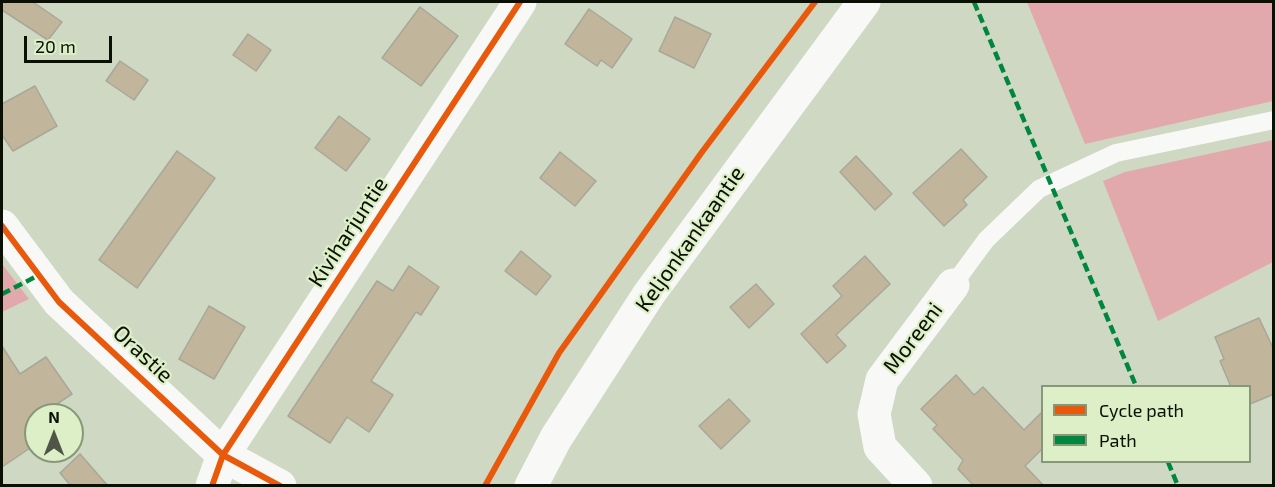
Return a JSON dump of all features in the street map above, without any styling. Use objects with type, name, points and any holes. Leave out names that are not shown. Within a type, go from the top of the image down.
[{"type":"street","name":"Kiviharjuntie","points":[[212,486],[223,455],[520,2]]},
{"type":"street","name":"Keljonkankaantie","points":[[531,486],[556,438],[649,294],[864,2]]},
{"type":"street","name":"Orastie","points":[[2,226],[59,302],[223,455],[280,486]]},
{"type":"street","name":"Moreeni","points":[[916,486],[880,447],[874,414],[882,380],[953,285]]},
{"type":"lane","points":[[953,285],[986,240],[1039,189],[1116,153],[1274,120]]},
{"type":"shaded area","points":[[1027,2],[1273,2],[1273,101],[1085,144]]},
{"type":"shaded area","points":[[1273,140],[1273,262],[1158,321],[1103,181],[1125,172]]},
{"type":"shaded area","points":[[2,264],[29,299],[2,312]]},
{"type":"building","points":[[2,2],[33,2],[62,22],[48,40],[2,10]]},
{"type":"building","points":[[420,7],[458,36],[421,86],[382,58]]},
{"type":"building","points":[[589,9],[632,39],[612,68],[601,60],[597,66],[565,44]]},
{"type":"building","points":[[675,17],[711,34],[694,68],[659,51]]},
{"type":"building","points":[[248,34],[271,50],[256,71],[233,55]]},
{"type":"building","points":[[120,61],[148,80],[134,100],[106,81]]},
{"type":"building","points":[[35,86],[57,126],[13,151],[2,135],[2,104]]},
{"type":"building","points":[[339,116],[370,139],[346,171],[315,148]]},
{"type":"building","points":[[961,149],[987,177],[963,200],[967,205],[944,226],[913,193]]},
{"type":"building","points":[[177,151],[215,178],[137,288],[99,260]]},
{"type":"building","points":[[560,152],[596,181],[575,206],[540,178]]},
{"type":"building","points":[[856,156],[892,194],[875,210],[840,172]]},
{"type":"building","points":[[521,251],[551,276],[536,295],[505,271]]},
{"type":"building","points":[[865,256],[890,284],[836,335],[846,346],[827,363],[801,334],[842,296],[833,286]]},
{"type":"building","points":[[409,266],[439,287],[421,315],[416,312],[371,381],[393,395],[369,432],[347,417],[330,443],[288,416],[377,281],[393,291]]},
{"type":"building","points":[[756,284],[774,304],[749,328],[730,307]]},
{"type":"building","points":[[209,306],[245,327],[214,379],[179,359]]},
{"type":"building","points":[[1259,318],[1274,350],[1274,394],[1251,404],[1251,385],[1230,385],[1220,361],[1224,359],[1215,337]]},
{"type":"building","points":[[2,346],[20,374],[46,357],[72,394],[58,403],[24,403],[24,452],[2,467]]},
{"type":"building","points":[[956,375],[974,395],[983,387],[1024,430],[1041,413],[1041,450],[1025,466],[1044,486],[974,486],[958,469],[963,460],[933,429],[937,425],[921,409]]},
{"type":"building","points":[[729,399],[750,421],[721,449],[699,426]]},
{"type":"building","points":[[84,459],[108,486],[71,486],[60,473],[71,463],[84,463]]},
{"type":"marked path","points":[[974,2],[1136,385]]},
{"type":"marked path","points":[[2,294],[39,275]]},
{"type":"marked path","points":[[1168,463],[1178,486]]},
{"type":"cycle path","points":[[212,486],[223,455],[520,2]]},
{"type":"cycle path","points":[[485,486],[559,353],[702,152],[815,2]]},
{"type":"cycle path","points":[[2,226],[59,302],[223,455],[280,486]]}]
